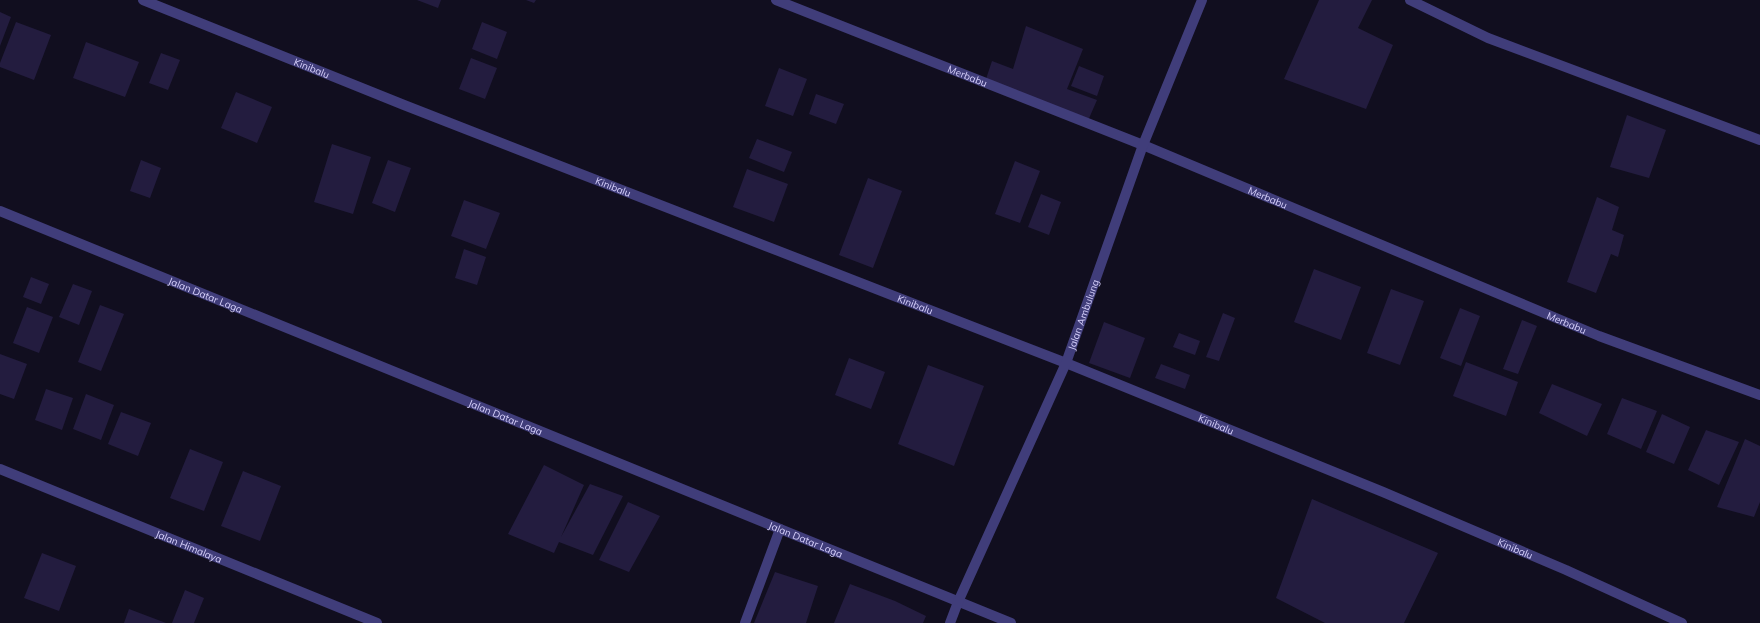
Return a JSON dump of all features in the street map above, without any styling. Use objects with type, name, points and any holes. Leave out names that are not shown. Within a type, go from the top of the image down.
[{"type":"street","name":"Kinibalu","points":[[143,0],[404,105],[1066,363],[1383,492],[1566,570],[1682,623]]},
{"type":"street","name":"Merbabu","points":[[776,0],[1143,145],[1599,336],[1760,395]]},
{"type":"street","name":"Jalan Ambulung","points":[[950,623],[958,602],[1066,363],[1143,145],[1202,0]]},
{"type":"street","points":[[1410,0],[1488,38],[1760,140]]},
{"type":"street","name":"Jalan Datar Laga","points":[[0,211],[1011,623]]},
{"type":"street","name":"Jalan Himalaya","points":[[0,469],[377,623]]},
{"type":"street","points":[[745,623],[780,529]]},
{"type":"building","points":[[417,0],[441,0],[438,8]]},
{"type":"building","points":[[526,0],[536,0],[534,3]]},
{"type":"building","points":[[1319,0],[1372,0],[1358,28],[1393,45],[1366,109],[1284,79]]},
{"type":"building","points":[[0,12],[11,17],[0,46]]},
{"type":"building","points":[[16,22],[51,35],[34,80],[0,67],[0,63]]},
{"type":"building","points":[[482,22],[507,32],[497,59],[472,49]]},
{"type":"building","points":[[1026,26],[1083,49],[1067,89],[1097,100],[1087,123],[985,82],[992,61],[1013,69]]},
{"type":"building","points":[[86,42],[139,62],[125,97],[73,78]]},
{"type":"building","points":[[161,53],[180,60],[168,90],[149,83]]},
{"type":"building","points":[[471,58],[497,68],[485,99],[459,89]]},
{"type":"building","points":[[1079,66],[1104,76],[1097,96],[1071,86]]},
{"type":"building","points":[[779,68],[807,79],[793,116],[765,106]]},
{"type":"building","points":[[236,92],[272,107],[257,143],[221,128]]},
{"type":"building","points":[[816,94],[844,104],[836,124],[809,114]]},
{"type":"building","points":[[1627,115],[1666,130],[1649,178],[1610,167]]},
{"type":"building","points":[[757,139],[792,152],[784,172],[749,158]]},
{"type":"building","points":[[332,144],[371,157],[353,214],[314,202]]},
{"type":"building","points":[[141,160],[161,168],[150,198],[130,191]]},
{"type":"building","points":[[388,160],[411,168],[395,212],[372,203]]},
{"type":"building","points":[[1015,161],[1040,171],[1020,223],[995,214]]},
{"type":"building","points":[[747,169],[788,184],[774,222],[733,207]]},
{"type":"building","points":[[868,178],[902,191],[873,268],[839,255]]},
{"type":"building","points":[[1041,194],[1061,202],[1049,235],[1028,227]]},
{"type":"building","points":[[1597,197],[1619,207],[1612,230],[1624,235],[1618,257],[1611,254],[1596,293],[1567,282]]},
{"type":"building","points":[[464,200],[500,213],[486,249],[451,236]]},
{"type":"building","points":[[464,249],[486,257],[477,285],[455,278]]},
{"type":"building","points":[[1314,269],[1361,287],[1341,340],[1294,322]]},
{"type":"building","points":[[31,277],[49,284],[41,304],[23,297]]},
{"type":"building","points":[[73,284],[92,291],[79,325],[59,317]]},
{"type":"building","points":[[1391,289],[1424,301],[1400,365],[1367,353]]},
{"type":"building","points":[[100,305],[124,314],[101,371],[78,362]]},
{"type":"building","points":[[27,307],[53,317],[39,353],[13,343]]},
{"type":"building","points":[[1460,308],[1480,316],[1461,366],[1440,358]]},
{"type":"building","points":[[1223,313],[1235,318],[1219,361],[1206,357]]},
{"type":"building","points":[[1522,320],[1537,326],[1518,374],[1503,369]]},
{"type":"building","points":[[1104,322],[1145,338],[1130,378],[1089,363]]},
{"type":"building","points":[[1179,333],[1200,341],[1195,355],[1173,347]]},
{"type":"building","points":[[0,354],[27,364],[14,399],[0,394]]},
{"type":"building","points":[[849,358],[885,372],[871,409],[835,395]]},
{"type":"building","points":[[1466,362],[1518,382],[1506,416],[1453,396]]},
{"type":"building","points":[[1161,364],[1190,375],[1185,389],[1155,378]]},
{"type":"building","points":[[928,365],[984,386],[954,466],[898,444]]},
{"type":"building","points":[[1552,384],[1602,404],[1587,436],[1539,413]]},
{"type":"building","points":[[46,389],[73,398],[62,430],[35,420]]},
{"type":"building","points":[[86,394],[114,405],[101,440],[73,429]]},
{"type":"building","points":[[1622,398],[1657,411],[1641,449],[1607,434]]},
{"type":"building","points":[[121,412],[151,423],[138,456],[108,444]]},
{"type":"building","points":[[1662,414],[1690,427],[1674,464],[1646,452]]},
{"type":"building","points":[[1706,430],[1739,442],[1719,485],[1688,470]]},
{"type":"building","points":[[1745,439],[1760,446],[1760,502],[1754,517],[1717,507]]},
{"type":"building","points":[[190,449],[223,462],[204,511],[170,498]]},
{"type":"building","points":[[544,465],[584,485],[561,537],[590,484],[623,496],[593,555],[559,542],[554,553],[508,534]]},
{"type":"building","points":[[243,471],[281,486],[260,541],[221,526]]},
{"type":"building","points":[[1312,499],[1438,553],[1404,623],[1325,623],[1276,598]]},
{"type":"building","points":[[628,502],[660,516],[629,572],[599,560]]},
{"type":"building","points":[[42,553],[76,566],[59,611],[24,598]]},
{"type":"building","points":[[775,572],[818,586],[806,623],[754,623]]},
{"type":"building","points":[[850,584],[895,601],[926,616],[923,623],[834,623]]},
{"type":"building","points":[[185,590],[204,598],[194,623],[172,623]]},
{"type":"building","points":[[129,609],[166,623],[124,623]]}]
